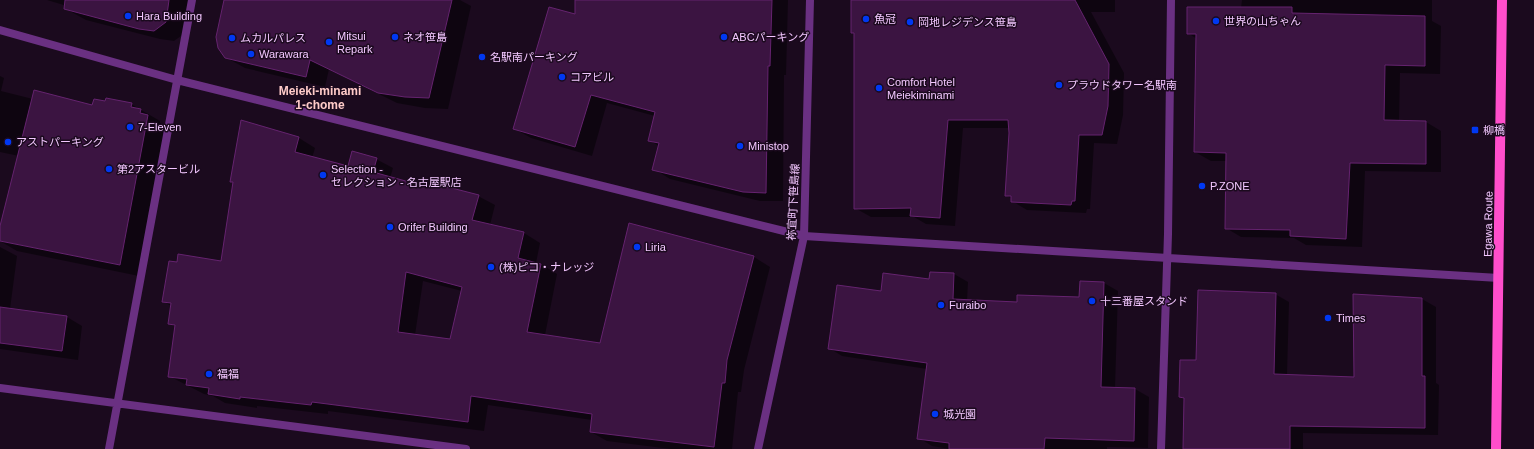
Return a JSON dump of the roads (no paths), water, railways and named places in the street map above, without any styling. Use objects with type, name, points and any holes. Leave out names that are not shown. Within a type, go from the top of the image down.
[{"type":"main road","name":"Egawa Route","points":[[1496,449],[1502,0]]},
{"type":"street","points":[[109,449],[192,0]]},
{"type":"street","name":"祢宜町下笹島線","points":[[758,449],[804,236],[810,0]]},
{"type":"street","points":[[1161,449],[1167,259],[1171,0]]},
{"type":"street","points":[[0,30],[177,80],[804,236],[1499,278]]},
{"type":"street","points":[[0,388],[466,449]]},
{"type":"place","name":"Hara Building","points":[[128,16]]},
{"type":"place","name":"魚冠","points":[[866,19]]},
{"type":"place","name":"世界の山ちゃん","points":[[1216,21]]},
{"type":"place","name":"岡地レジデンス笹島","points":[[910,22]]},
{"type":"place","name":"ネオ笹島","points":[[395,37]]},
{"type":"place","name":"ABCパーキング","points":[[724,37]]},
{"type":"place","name":"ムカルパレス","points":[[232,38]]},
{"type":"place","name":"Mitsui Repark","points":[[329,42]]},
{"type":"place","name":"Warawara","points":[[251,54]]},
{"type":"place","name":"名駅南パーキング","points":[[482,57]]},
{"type":"place","name":"コアビル","points":[[562,77]]},
{"type":"place","name":"プラウドタワー名駅南","points":[[1059,85]]},
{"type":"place","name":"Comfort Hotel Meiekiminami","points":[[879,88]]},
{"type":"place","name":"7-Eleven","points":[[130,127]]},
{"type":"place","name":"柳橋","points":[[1475,130]]},
{"type":"place","name":"アストパーキング","points":[[8,142]]},
{"type":"place","name":"Ministop","points":[[740,146]]},
{"type":"place","name":"第2アスタービル","points":[[109,169]]},
{"type":"place","name":"Selection - セレクション - 名古屋駅店","points":[[323,175]]},
{"type":"place","name":"P.ZONE","points":[[1202,186]]},
{"type":"place","name":"Orifer Building","points":[[390,227]]},
{"type":"place","name":"Liria","points":[[637,247]]},
{"type":"place","name":"(株)ピコ・ナレッジ","points":[[491,267]]},
{"type":"place","name":"十三番屋スタンド","points":[[1092,301]]},
{"type":"place","name":"Furaibo","points":[[941,305]]},
{"type":"place","name":"Times","points":[[1328,318]]},
{"type":"place","name":"福福","points":[[209,374]]},
{"type":"place","name":"城光園","points":[[935,414]]},
{"type":"district","name":"Meieki-minami 1-chome","points":[[320,98]]}]
